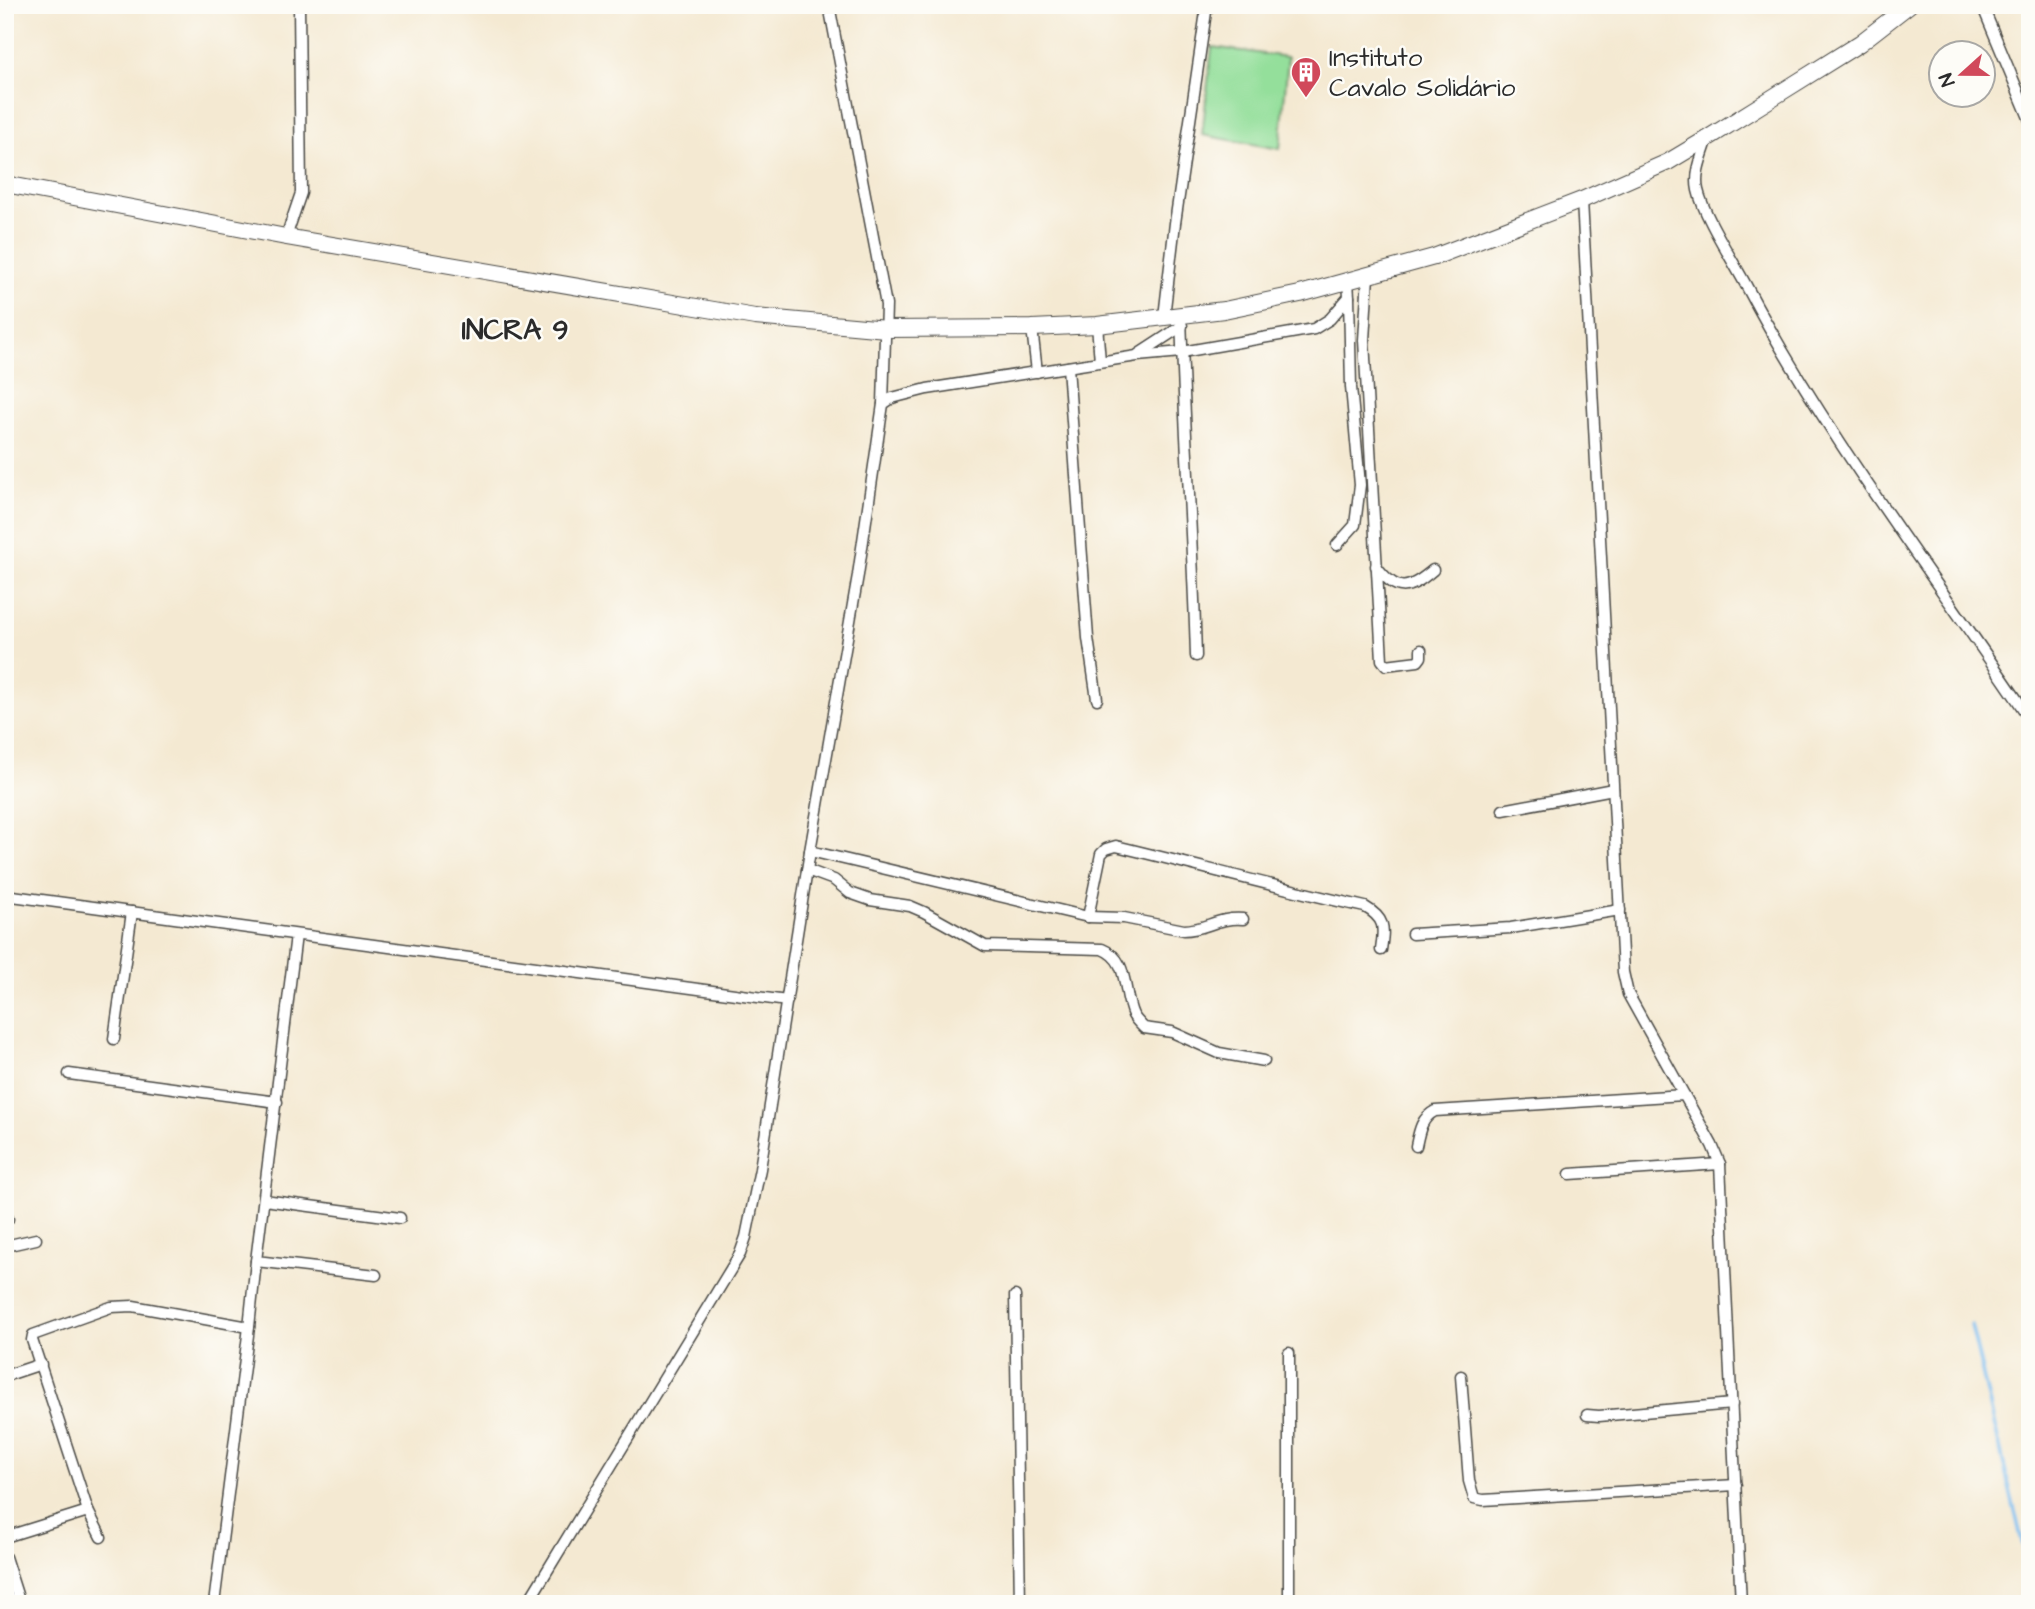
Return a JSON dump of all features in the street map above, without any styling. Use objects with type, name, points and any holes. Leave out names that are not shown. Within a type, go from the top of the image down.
[{"type":"main road","points":[[6,190],[755,317],[886,329],[1032,328],[1097,325],[1164,317],[1181,320],[1237,307],[1349,289],[1368,276],[1434,257],[1582,200],[1668,162],[1860,43],[1909,5]]},
{"type":"street","points":[[286,237],[301,193],[299,5]]},
{"type":"street","points":[[527,1604],[740,1254],[760,1169],[810,851],[858,575],[883,404],[886,305],[830,5]]},
{"type":"street","points":[[1164,317],[1207,5]]},
{"type":"street","points":[[1986,9],[2030,120]]},
{"type":"street","points":[[1708,138],[1699,166],[1697,189],[1761,314],[1840,441],[2030,719]]},
{"type":"street","points":[[1582,200],[1625,986],[1720,1164],[1741,1604]]},
{"type":"street","points":[[1368,276],[1364,340],[1382,660],[1387,665],[1418,660],[1421,650]]},
{"type":"street","points":[[883,404],[892,398],[927,389],[1100,361],[1182,352],[1314,329],[1330,320],[1349,289]]},
{"type":"street","points":[[1336,545],[1355,525],[1360,485],[1351,387],[1349,289]]},
{"type":"street","points":[[1181,320],[1196,656]]},
{"type":"street","points":[[1137,356],[1181,320]]},
{"type":"street","points":[[1097,325],[1100,361]]},
{"type":"street","points":[[1032,328],[1037,372]]},
{"type":"street","points":[[1068,366],[1088,638],[1097,699]]},
{"type":"street","points":[[1376,566],[1390,583],[1405,587],[1419,582],[1433,570]]},
{"type":"street","points":[[1503,810],[1613,789]]},
{"type":"street","points":[[1088,917],[1101,854],[1116,846],[1365,907],[1377,914],[1384,927],[1381,950]]},
{"type":"street","points":[[810,851],[1088,917],[1124,918],[1184,930],[1192,930],[1227,918],[1243,919]]},
{"type":"street","points":[[807,870],[834,880],[850,893],[870,901],[917,909],[985,946],[1102,949],[1112,953],[1121,967],[1133,1016],[1144,1028],[1172,1032],[1219,1053],[1264,1061]]},
{"type":"street","points":[[5,895],[787,1001]]},
{"type":"street","points":[[1412,934],[1511,928],[1620,910]]},
{"type":"street","points":[[114,1039],[132,912]]},
{"type":"street","points":[[214,1604],[296,935]]},
{"type":"street","points":[[69,1074],[277,1102]]},
{"type":"street","points":[[1416,1146],[1427,1115],[1435,1111],[1684,1095]]},
{"type":"street","points":[[1570,1174],[1720,1164]]},
{"type":"street","points":[[264,1200],[400,1218]]},
{"type":"street","points":[[5,1246],[36,1239]]},
{"type":"street","points":[[256,1261],[376,1276]]},
{"type":"street","points":[[1015,1296],[1020,1604]]},
{"type":"street","points":[[101,1537],[88,1511],[32,1340],[36,1332],[111,1307],[133,1307],[249,1327]]},
{"type":"street","points":[[1289,1353],[1289,1604]]},
{"type":"street","points":[[5,1376],[41,1364]]},
{"type":"street","points":[[1461,1376],[1469,1481],[1474,1498],[1483,1500],[1736,1485]]},
{"type":"street","points":[[1587,1415],[1732,1404]]},
{"type":"street","points":[[5,1537],[88,1511]]},
{"type":"street","points":[[5,1558],[20,1604]]},
{"type":"green space","points":[[1212,47],[1288,57],[1280,149],[1202,135]]},
{"type":"waterway","points":[[1971,1325],[2030,1575]]},
{"type":"place","name":"Instituto Cavalo Solidário","points":[[1306,99]]},
{"type":"district","name":"INCRA 9","points":[[515,329]]}]
